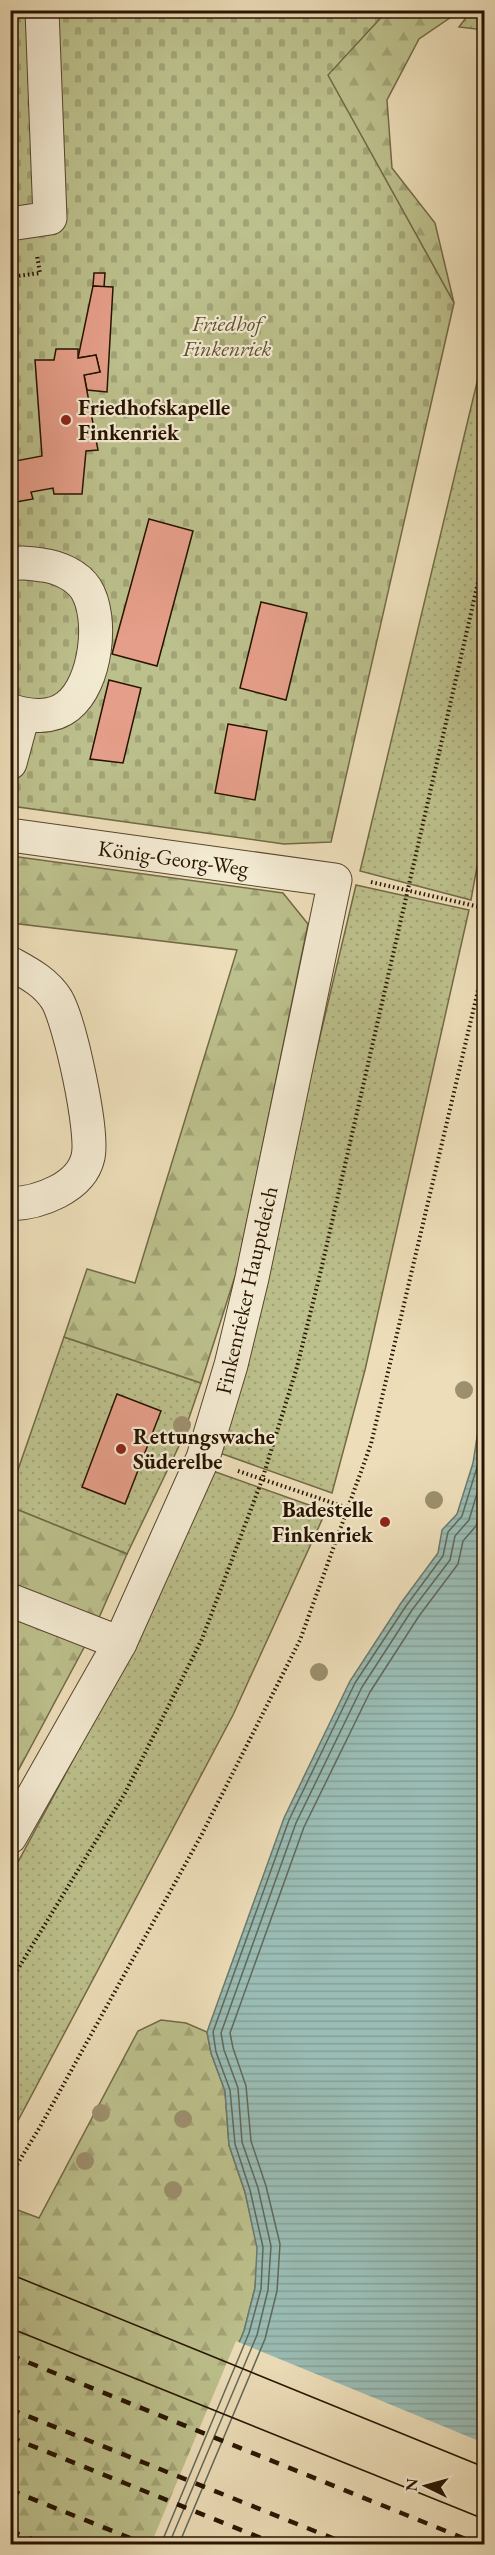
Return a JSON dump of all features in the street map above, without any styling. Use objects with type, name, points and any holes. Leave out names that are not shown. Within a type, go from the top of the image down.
[{"type":"street","points":[[10,224],[50,218],[42,10]]},
{"type":"street","points":[[10,565],[28,563],[53,567],[69,574],[84,587],[93,604],[96,628],[93,660],[83,686],[68,706],[48,715],[17,713],[10,763]]},
{"type":"street","name":"König-Georg-Weg","points":[[10,835],[335,880]]},
{"type":"street","name":"Finkenrieker Hauptdeich","points":[[10,1837],[120,1643],[203,1458],[231,1365],[255,1267],[335,880]]},
{"type":"street","points":[[10,963],[37,978],[57,1000],[76,1060],[88,1131],[88,1157],[76,1179],[62,1190],[10,1204]]},
{"type":"street","points":[[10,1600],[120,1643]]},
{"type":"path","points":[[408,890],[484,555]]},
{"type":"path","points":[[368,881],[484,908]]},
{"type":"path","points":[[10,2176],[40,2127],[202,1834],[300,1640],[371,1444],[484,965]]},
{"type":"path","points":[[262,1480],[348,1508]]},
{"type":"green space","name":"Friedhof Finkenriek","points":[[11,11],[387,11],[328,75],[454,303],[331,842],[284,844],[11,806]]},
{"type":"green space","points":[[387,11],[460,11],[419,39],[387,100],[392,168],[435,223],[454,303],[327,75]]},
{"type":"green space","points":[[471,11],[484,11],[484,30],[459,27]]},
{"type":"green space","points":[[484,353],[484,828],[471,900],[360,871]]},
{"type":"green space","points":[[11,856],[283,893],[308,924],[237,1270],[201,1383],[64,1337],[87,1269],[135,1283],[237,950],[11,923]]},
{"type":"green space","points":[[356,885],[469,910],[365,1370],[332,1493],[217,1452],[258,1318],[281,1221],[304,1104]]},
{"type":"green space","points":[[64,1337],[201,1383],[180,1444],[127,1554],[11,1507],[11,1490]]},
{"type":"green space","points":[[210,1470],[326,1511],[233,1715],[11,2134],[11,1875],[101,1708]]},
{"type":"green space","points":[[11,1507],[127,1554],[94,1629],[11,1784]]},
{"type":"green space","points":[[161,2020],[186,2023],[207,2032],[211,2053],[225,2091],[229,2145],[245,2192],[258,2248],[255,2288],[244,2331],[154,2544],[11,2544],[10,2207],[39,2218],[138,2031]]},
{"type":"water","points":[[484,1392],[484,2544],[154,2544],[244,2331],[255,2288],[257,2248],[245,2192],[229,2145],[225,2091],[211,2053],[207,2032],[284,1818],[350,1681],[401,1603],[438,1553],[442,1530],[457,1514],[473,1463]]},
{"type":"pier","points":[[236,2341],[484,2443],[484,2544],[151,2544]]},
{"type":"building","points":[[94,273],[105,273],[104,287],[93,286]]},
{"type":"building","points":[[93,286],[113,287],[107,392],[87,390],[84,375],[100,372],[96,355],[78,358]]},
{"type":"building","name":"Friedhofskapelle Finkenriek","points":[[56,349],[78,349],[78,358],[96,355],[100,372],[84,375],[98,450],[86,451],[82,494],[54,494],[53,488],[31,492],[33,499],[10,503],[10,462],[42,456],[35,360],[54,360]]},
{"type":"building","points":[[149,519],[193,531],[157,666],[112,654]]},
{"type":"building","points":[[261,602],[307,613],[286,700],[240,688]]},
{"type":"building","points":[[109,680],[141,688],[123,763],[90,759]]},
{"type":"building","points":[[228,724],[267,731],[255,800],[215,793]]},
{"type":"building","name":"Rettungswache Süderelbe","points":[[117,1394],[161,1411],[125,1504],[82,1487]]},
{"type":"tram line","points":[[10,2274],[484,2467]]},
{"type":"tram line","points":[[10,2328],[484,2519]]},
{"type":"railway","points":[[10,2355],[478,2544]]},
{"type":"railway","points":[[10,2409],[347,2544]]},
{"type":"railway","points":[[10,2437],[276,2544]]},
{"type":"railway","points":[[10,2490],[145,2544]]},
{"type":"railway","points":[[10,2531],[45,2544]]},
{"type":"place","name":"Friedhofskapelle Finkenriek","points":[[66,420]]},
{"type":"place","name":"Rettungswache Süderelbe","points":[[121,1449]]},
{"type":"place","name":"Badestelle Finkenriek","points":[[385,1522]]}]
